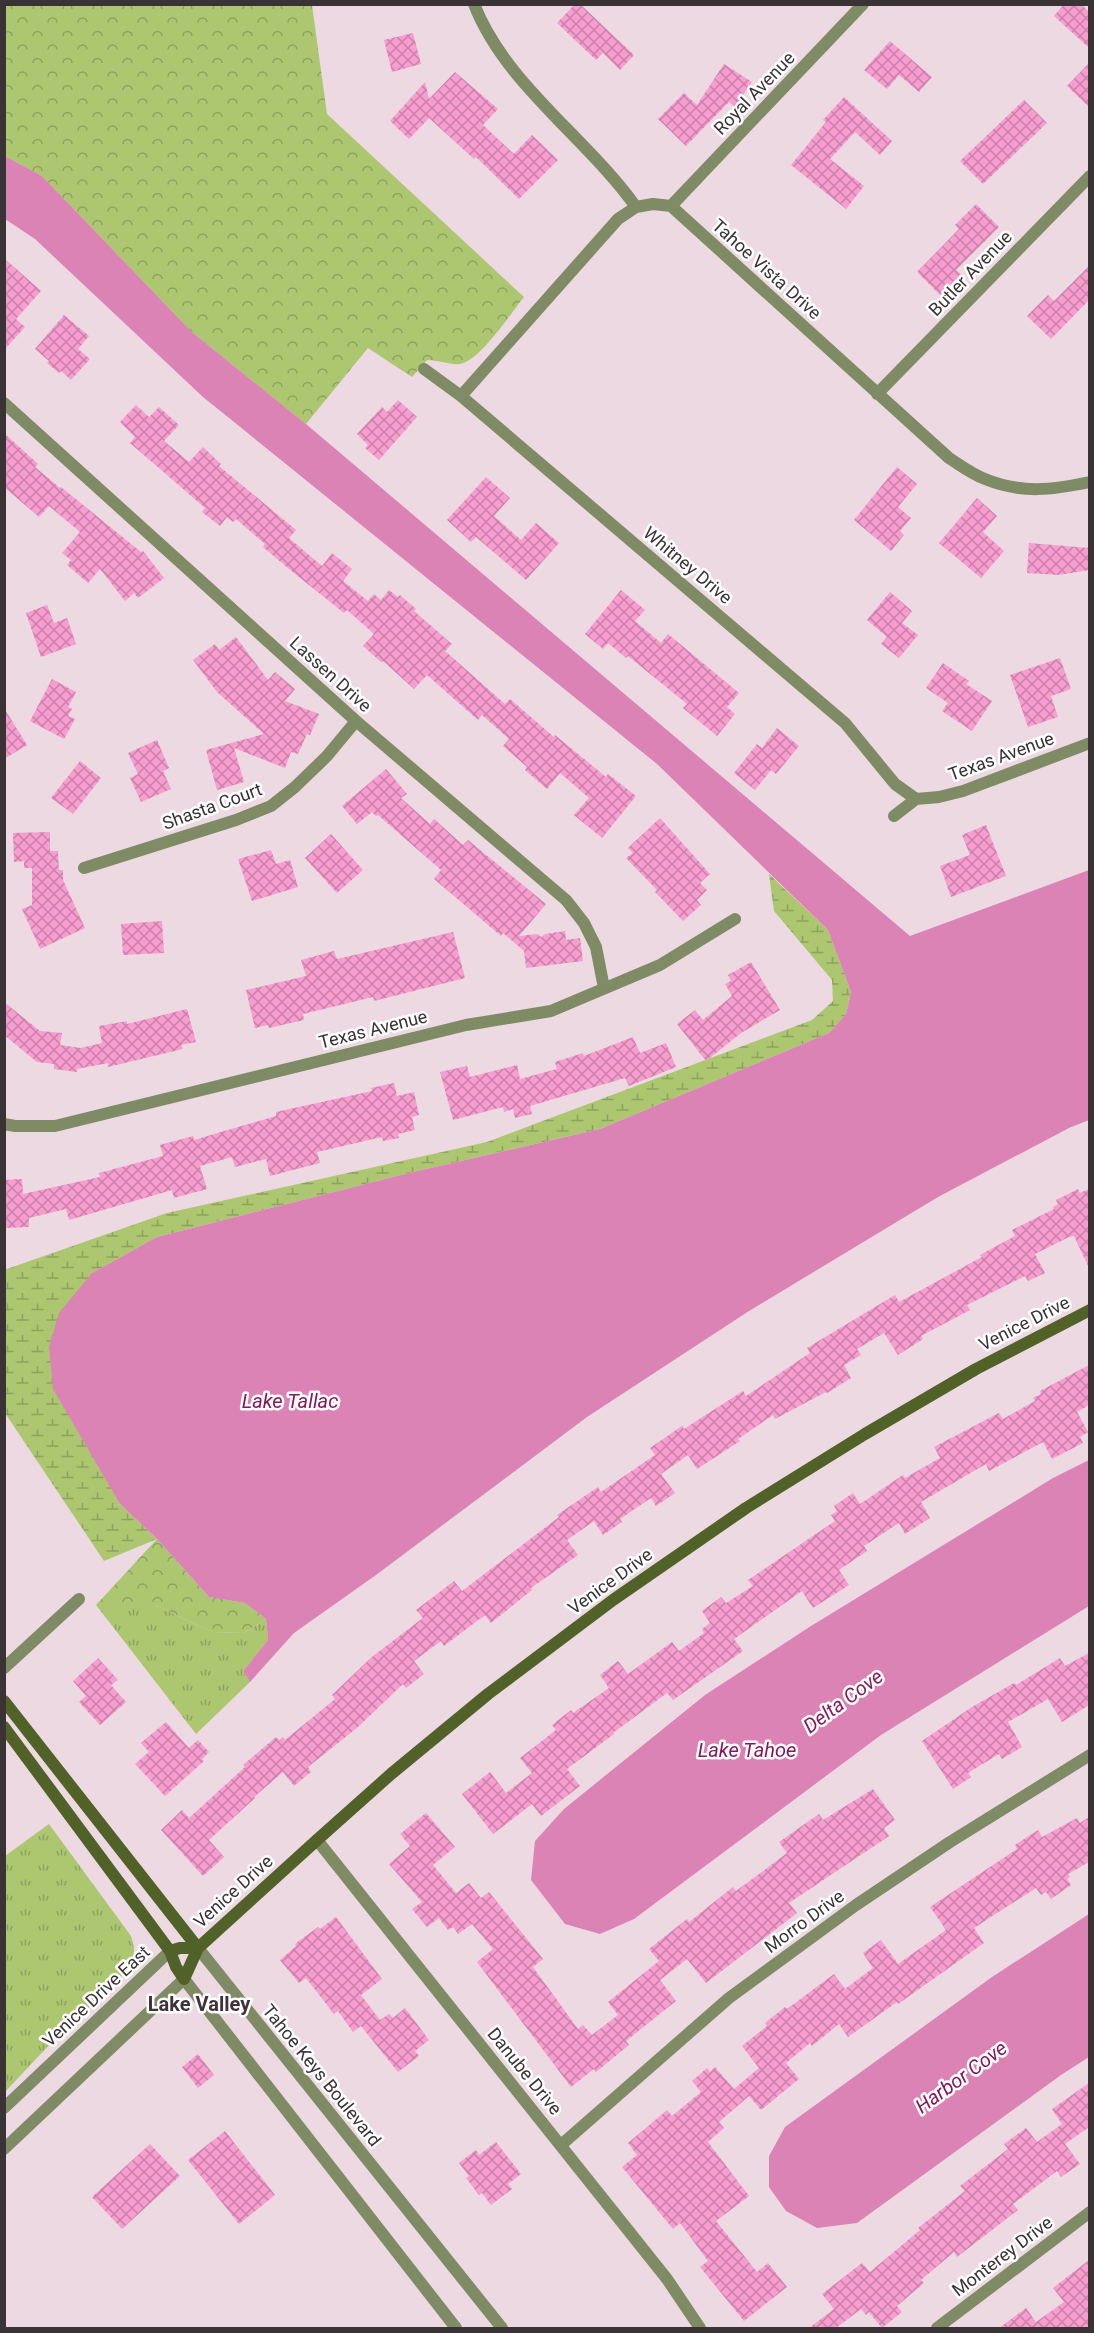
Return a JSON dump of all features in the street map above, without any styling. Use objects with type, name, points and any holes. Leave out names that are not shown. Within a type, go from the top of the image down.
[{"type":"street","name":"Royal Avenue","points":[[670,206],[863,4]]},
{"type":"street","points":[[478,7],[497,48],[519,77],[618,182],[636,207]]},
{"type":"street","name":"Butler Avenue","points":[[877,394],[1089,176]]},
{"type":"street","points":[[461,396],[618,219],[636,207],[653,204],[670,206]]},
{"type":"street","name":"Tahoe Vista Drive","points":[[670,206],[949,458],[984,479],[1018,489],[1053,490],[1089,482]]},
{"type":"street","name":"Whitney Drive","points":[[424,369],[461,396],[845,723],[895,784],[916,799]]},
{"type":"street","name":"Lassen Drive","points":[[4,403],[356,721],[566,900],[584,923],[596,947],[604,988]]},
{"type":"street","name":"Shasta Court","points":[[84,868],[236,820],[271,806],[295,787],[327,756],[356,721]]},
{"type":"street","name":"Texas Avenue","points":[[916,799],[939,797],[963,791],[1089,743]]},
{"type":"street","points":[[894,816],[916,799]]},
{"type":"street","name":"Texas Avenue","points":[[4,1124],[55,1126],[466,1024],[550,1011],[660,965],[735,919]]},
{"type":"street","name":"Venice Drive","points":[[198,1948],[391,1774],[488,1694],[613,1600],[737,1514],[865,1434],[976,1369],[1089,1310]]},
{"type":"street","points":[[4,1668],[79,1599]]},
{"type":"street","name":"Tahoe Keys Boulevard","points":[[4,1701],[502,2328]]},
{"type":"street","points":[[4,1727],[170,1951],[184,1979],[456,2328]]},
{"type":"street","name":"Morro Drive","points":[[561,2145],[729,1998],[856,1905],[1089,1755]]},
{"type":"street","name":"Danube Drive","points":[[317,1840],[667,2279],[700,2328]]},
{"type":"street","name":"Venice Drive East","points":[[4,2108],[170,1951],[180,1948],[198,1948]]},
{"type":"street","points":[[4,2149],[184,1979],[198,1948]]},
{"type":"street","name":"Monterey Drive","points":[[937,2328],[1089,2212]]},
{"type":"green space","points":[[4,5],[312,5],[327,114],[524,297],[486,346],[477,355],[460,364],[427,360],[412,377],[368,348],[306,424],[192,332],[42,176],[5,156]]},
{"type":"green space","points":[[769,874],[828,930],[851,992],[846,1014],[829,1033],[600,1129],[413,1172],[157,1237],[92,1273],[120,1504],[157,1539],[104,1561],[5,1413],[4,1270],[167,1213],[487,1142],[812,1020],[833,1001],[832,980],[774,911]]},
{"type":"green space","points":[[157,1539],[209,1597],[245,1603],[266,1619],[244,1633],[212,1632],[155,1605],[96,1605]]},
{"type":"green space","points":[[96,1605],[155,1605],[212,1632],[244,1633],[266,1619],[268,1640],[243,1671],[250,1682],[196,1734]]},
{"type":"green space","points":[[49,1824],[131,1936],[134,1962],[51,2043],[5,2092],[5,1856]]},
{"type":"water","name":"Lake Tallac","points":[[5,156],[42,176],[192,332],[306,424],[910,936],[1089,870],[1089,1120],[1069,1128],[938,1197],[749,1311],[587,1417],[376,1575],[294,1633],[250,1682],[243,1671],[268,1640],[266,1619],[245,1603],[209,1597],[157,1539],[120,1504],[53,1389],[49,1347],[59,1313],[92,1273],[157,1237],[413,1172],[600,1129],[829,1033],[846,1014],[851,992],[828,930],[657,764],[203,397],[35,239],[5,219]]},
{"type":"water","name":"Lake Tahoe","points":[[1089,1460],[1089,1606],[881,1735],[634,1919],[600,1934],[565,1924],[531,1880],[535,1841],[564,1809],[705,1695],[811,1626],[1053,1478]]},
{"type":"water","name":"Harbor Cove","points":[[1089,1914],[1089,2057],[857,2223],[817,2228],[786,2211],[769,2187],[769,2156],[785,2127],[992,1977]]},
{"type":"building","points":[[575,4],[580,4],[634,55],[620,70],[603,53],[596,60],[557,23]]},
{"type":"building","points":[[1064,4],[1081,4],[1089,12],[1089,48],[1054,16]]},
{"type":"building","points":[[413,33],[421,64],[392,72],[384,40]]},
{"type":"building","points":[[890,41],[932,77],[919,92],[899,75],[887,89],[864,70]]},
{"type":"building","points":[[1089,63],[1089,107],[1067,86]]},
{"type":"building","points":[[724,64],[752,82],[735,107],[729,102],[686,146],[658,119],[684,93],[697,105]]},
{"type":"building","points":[[455,72],[498,109],[483,125],[514,154],[532,135],[558,160],[519,199],[476,157],[474,159],[429,118],[409,139],[390,121],[425,82],[429,99]]},
{"type":"building","points":[[844,97],[892,141],[880,155],[855,132],[830,159],[864,186],[846,209],[791,165],[826,122],[823,120]]},
{"type":"building","points":[[1024,100],[1047,123],[983,184],[960,161]]},
{"type":"building","points":[[976,204],[999,227],[956,270],[961,274],[940,295],[917,272],[959,229],[955,225]]},
{"type":"building","points":[[4,258],[41,291],[16,319],[25,327],[4,350]]},
{"type":"building","points":[[1089,266],[1089,300],[1051,339],[1027,316],[1048,295],[1054,301]]},
{"type":"building","points":[[64,315],[89,336],[78,349],[90,359],[71,380],[47,363],[49,361],[35,349]]},
{"type":"building","points":[[398,400],[417,417],[379,460],[365,448],[368,445],[357,434],[382,407],[387,412]]},
{"type":"building","points":[[136,405],[149,417],[159,407],[179,425],[164,441],[189,462],[203,447],[221,464],[219,466],[296,530],[289,538],[322,566],[332,553],[352,569],[343,581],[368,601],[374,594],[381,600],[389,590],[398,597],[400,595],[416,609],[414,611],[452,644],[445,651],[505,704],[510,699],[554,737],[555,735],[606,777],[608,774],[636,796],[602,838],[574,815],[589,798],[560,773],[547,789],[503,746],[509,739],[482,715],[478,720],[427,675],[414,689],[363,646],[374,634],[347,610],[344,613],[289,569],[263,547],[265,544],[236,519],[233,522],[227,517],[220,526],[202,512],[205,508],[130,443],[135,437],[120,422]]},
{"type":"building","points":[[4,433],[38,464],[35,467],[141,552],[143,551],[164,578],[138,598],[134,593],[125,601],[100,569],[88,583],[67,565],[71,560],[62,553],[80,532],[49,506],[39,517],[4,487]]},
{"type":"building","points":[[897,467],[917,484],[898,507],[911,518],[900,531],[904,535],[891,551],[854,520]]},
{"type":"building","points":[[486,477],[510,498],[494,516],[521,540],[536,523],[559,543],[526,580],[476,537],[471,542],[447,520]]},
{"type":"building","points":[[977,498],[997,516],[983,532],[1004,551],[981,578],[939,543]]},
{"type":"building","points":[[1029,543],[1089,548],[1089,570],[1059,575],[1027,573]]},
{"type":"building","points":[[621,590],[645,610],[635,621],[661,643],[668,634],[739,693],[727,707],[735,714],[717,736],[683,708],[687,704],[628,656],[626,658],[608,643],[603,649],[585,634]]},
{"type":"building","points":[[890,592],[912,611],[902,623],[918,635],[899,658],[881,644],[887,637],[867,620]]},
{"type":"building","points":[[47,605],[54,623],[67,618],[76,644],[41,657],[26,613]]},
{"type":"building","points":[[236,637],[268,680],[275,672],[295,689],[285,701],[319,714],[310,735],[307,734],[298,754],[291,752],[285,768],[234,748],[244,782],[217,790],[206,750],[264,734],[217,692],[193,660],[215,644],[219,650]]},
{"type":"building","points":[[1060,658],[1071,689],[1051,696],[1058,717],[1028,727],[1010,675]]},
{"type":"building","points":[[943,663],[969,681],[966,684],[992,701],[972,731],[942,711],[948,703],[926,688]]},
{"type":"building","points":[[52,679],[76,692],[68,707],[72,709],[68,716],[75,719],[64,739],[30,721]]},
{"type":"building","points":[[4,708],[27,745],[4,759]]},
{"type":"building","points":[[777,728],[799,746],[776,774],[771,770],[755,790],[734,773],[757,744],[762,748]]},
{"type":"building","points":[[157,740],[169,768],[163,771],[171,789],[141,802],[130,778],[138,774],[128,753]]},
{"type":"building","points":[[80,761],[101,778],[73,814],[51,798]]},
{"type":"building","points":[[386,769],[407,794],[401,798],[430,824],[434,819],[463,845],[468,840],[546,904],[519,936],[537,934],[541,937],[545,934],[565,931],[566,940],[580,938],[583,961],[526,968],[524,951],[503,933],[501,936],[434,879],[441,870],[378,815],[372,812],[357,824],[342,806]]},
{"type":"building","points":[[660,818],[710,874],[700,883],[707,890],[697,900],[701,905],[683,921],[626,858],[633,853],[628,848]]},
{"type":"building","points":[[986,825],[1006,876],[951,897],[940,866],[970,855],[962,835]]},
{"type":"building","points":[[50,832],[50,851],[58,851],[59,870],[63,870],[63,880],[85,928],[40,949],[22,909],[32,905],[32,868],[24,868],[24,861],[14,862],[13,833]]},
{"type":"building","points":[[331,834],[363,870],[337,893],[305,858]]},
{"type":"building","points":[[271,850],[276,864],[290,860],[298,887],[252,901],[238,859]]},
{"type":"building","points":[[162,921],[164,953],[123,955],[121,924]]},
{"type":"building","points":[[453,932],[465,978],[374,1001],[373,997],[303,1014],[304,1020],[269,1028],[268,1025],[255,1028],[246,990],[306,976],[301,960],[334,951],[337,959]]},
{"type":"building","points":[[751,962],[780,1010],[741,1033],[706,1061],[677,1024],[695,1010],[703,1020],[732,996],[725,984],[731,981],[728,975]]},
{"type":"building","points":[[4,1002],[40,1031],[62,1033],[60,1045],[81,1048],[102,1043],[99,1026],[127,1021],[127,1024],[187,1009],[196,1042],[181,1045],[183,1049],[108,1067],[108,1063],[77,1069],[77,1072],[54,1069],[54,1064],[37,1062],[4,1035]]},
{"type":"building","points":[[633,1037],[640,1053],[666,1043],[676,1067],[629,1086],[625,1078],[530,1106],[532,1114],[515,1118],[513,1109],[504,1112],[503,1107],[453,1120],[440,1072],[467,1066],[470,1077],[517,1065],[520,1079],[557,1069],[555,1062],[583,1053],[584,1056]]},
{"type":"building","points":[[394,1083],[397,1096],[414,1092],[419,1115],[412,1117],[415,1130],[398,1134],[399,1138],[383,1141],[382,1137],[317,1152],[320,1163],[270,1176],[266,1159],[235,1167],[232,1157],[200,1166],[207,1189],[174,1198],[172,1190],[69,1220],[66,1209],[29,1218],[29,1227],[4,1228],[4,1180],[22,1179],[23,1194],[100,1177],[99,1173],[163,1156],[160,1145],[193,1136],[194,1140],[276,1116],[276,1112],[372,1091],[371,1088]]},
{"type":"building","points":[[1078,1189],[1080,1193],[1089,1189],[1089,1268],[1074,1236],[1069,1237],[1035,1254],[1045,1273],[1028,1281],[1025,1276],[967,1305],[970,1310],[921,1336],[923,1339],[898,1355],[884,1333],[857,1349],[861,1355],[844,1365],[851,1378],[827,1393],[775,1419],[773,1415],[738,1439],[740,1441],[697,1469],[688,1455],[661,1474],[675,1493],[656,1506],[651,1498],[620,1519],[622,1522],[603,1535],[594,1521],[567,1540],[578,1555],[531,1588],[532,1590],[491,1623],[485,1615],[444,1646],[441,1641],[414,1661],[424,1674],[406,1688],[403,1684],[358,1727],[308,1767],[311,1772],[294,1786],[283,1772],[254,1797],[209,1840],[224,1857],[203,1876],[161,1830],[182,1810],[189,1818],[245,1767],[243,1765],[276,1737],[279,1740],[283,1737],[285,1740],[335,1699],[332,1695],[373,1656],[423,1618],[416,1610],[454,1581],[462,1591],[559,1517],[557,1515],[598,1487],[601,1492],[655,1455],[650,1448],[682,1426],[684,1429],[743,1391],[746,1396],[810,1353],[807,1348],[895,1295],[899,1302],[982,1257],[980,1255],[1015,1236],[1012,1230],[1054,1209],[1053,1207],[1058,1204],[1056,1200]]},
{"type":"building","points":[[1089,1365],[1089,1405],[1077,1412],[1088,1432],[1080,1437],[1083,1443],[1052,1459],[1043,1442],[989,1471],[986,1464],[921,1502],[930,1518],[905,1534],[899,1523],[864,1546],[867,1551],[839,1570],[849,1585],[813,1608],[802,1591],[734,1639],[743,1651],[673,1700],[667,1693],[567,1769],[580,1786],[541,1816],[532,1804],[493,1834],[462,1794],[490,1772],[506,1793],[532,1773],[520,1758],[556,1730],[552,1725],[571,1710],[573,1713],[609,1688],[600,1675],[618,1661],[628,1674],[672,1642],[679,1651],[704,1633],[702,1629],[710,1623],[702,1611],[721,1597],[726,1603],[753,1586],[748,1580],[835,1521],[831,1515],[837,1511],[834,1506],[853,1493],[860,1504],[903,1475],[905,1478],[940,1458],[934,1447],[999,1413],[1003,1419],[1035,1401],[1033,1398],[1041,1394],[1040,1391]]},
{"type":"building","points":[[1089,1653],[1089,1705],[1062,1722],[1048,1699],[1008,1722],[1022,1747],[1002,1759],[999,1754],[968,1773],[971,1777],[953,1789],[922,1741],[972,1707],[1014,1683],[1016,1685],[1060,1658],[1065,1666]]},
{"type":"building","points":[[98,1658],[118,1680],[111,1685],[126,1702],[100,1725],[79,1702],[86,1696],[73,1681]]},
{"type":"building","points":[[166,1722],[189,1748],[198,1740],[209,1752],[202,1759],[204,1761],[165,1796],[135,1764],[149,1752],[141,1743]]},
{"type":"building","points":[[873,1789],[895,1820],[884,1828],[889,1836],[789,1903],[797,1913],[706,1983],[687,1959],[660,1980],[676,2001],[626,2041],[629,2045],[596,2072],[594,2069],[571,2087],[477,1962],[493,1949],[472,1924],[458,1934],[453,1927],[448,1930],[439,1918],[427,1927],[412,1909],[422,1902],[389,1864],[410,1846],[400,1834],[426,1813],[455,1847],[433,1865],[456,1893],[469,1883],[481,1898],[489,1892],[543,1959],[533,1967],[578,2029],[583,2025],[592,2035],[618,2015],[608,2002],[659,1961],[649,1949],[687,1919],[689,1922],[733,1887],[736,1891],[787,1853],[779,1842],[819,1814],[823,1820]]},
{"type":"building","points":[[1089,1817],[1089,1862],[1068,1874],[1070,1877],[1067,1879],[1071,1885],[1051,1899],[1046,1892],[1041,1895],[1036,1888],[974,1928],[984,1943],[848,2037],[839,2024],[812,2046],[810,2043],[786,2063],[799,2079],[761,2110],[749,2096],[719,2122],[724,2128],[708,2142],[749,2196],[716,2221],[757,2272],[768,2263],[787,2287],[744,2321],[700,2267],[708,2261],[680,2223],[673,2229],[622,2167],[637,2155],[628,2143],[667,2110],[672,2116],[701,2092],[692,2081],[707,2068],[710,2072],[715,2067],[734,2089],[759,2068],[742,2046],[767,2026],[765,2023],[785,2007],[787,2009],[834,1974],[845,1989],[873,1968],[863,1953],[881,1940],[898,1964],[946,1930],[930,1907],[1017,1849],[1015,1845],[1038,1830],[1042,1837],[1077,1818],[1080,1823]]},
{"type":"building","points":[[336,1917],[382,1979],[361,1995],[380,2020],[389,2014],[393,2018],[405,2008],[429,2040],[415,2051],[419,2056],[398,2072],[361,2026],[353,2032],[338,2011],[334,2014],[306,1978],[299,1983],[280,1960],[296,1946],[295,1944]]},
{"type":"building","points":[[198,2054],[214,2075],[198,2088],[182,2067]]},
{"type":"building","points":[[1089,2083],[1089,2127],[1065,2144],[1080,2164],[1061,2177],[1057,2171],[1013,2204],[1018,2210],[957,2257],[954,2252],[921,2280],[924,2283],[897,2306],[902,2312],[882,2328],[869,2312],[866,2315],[861,2309],[836,2328],[809,2328],[834,2309],[822,2294],[862,2263],[870,2272],[920,2230],[918,2228],[965,2191],[960,2186],[1008,2149],[1004,2144],[1026,2128],[1037,2142],[1062,2124],[1052,2109]]},
{"type":"building","points":[[225,2131],[275,2195],[239,2224],[188,2160]]},
{"type":"building","points":[[496,2142],[521,2174],[508,2184],[512,2189],[491,2205],[482,2193],[479,2195],[466,2178],[469,2176],[459,2163],[476,2150],[479,2155]]},
{"type":"building","points":[[150,2144],[180,2176],[122,2229],[92,2197]]},
{"type":"building","points":[[1089,2260],[1089,2328],[999,2328],[1026,2308],[1036,2322],[1064,2302],[1053,2288]]},
{"type":"district","name":"Lake Valley","points":[[199,2004]]},
{"type":"water label","name":"Delta Cove","points":[[843,1701]]}]
